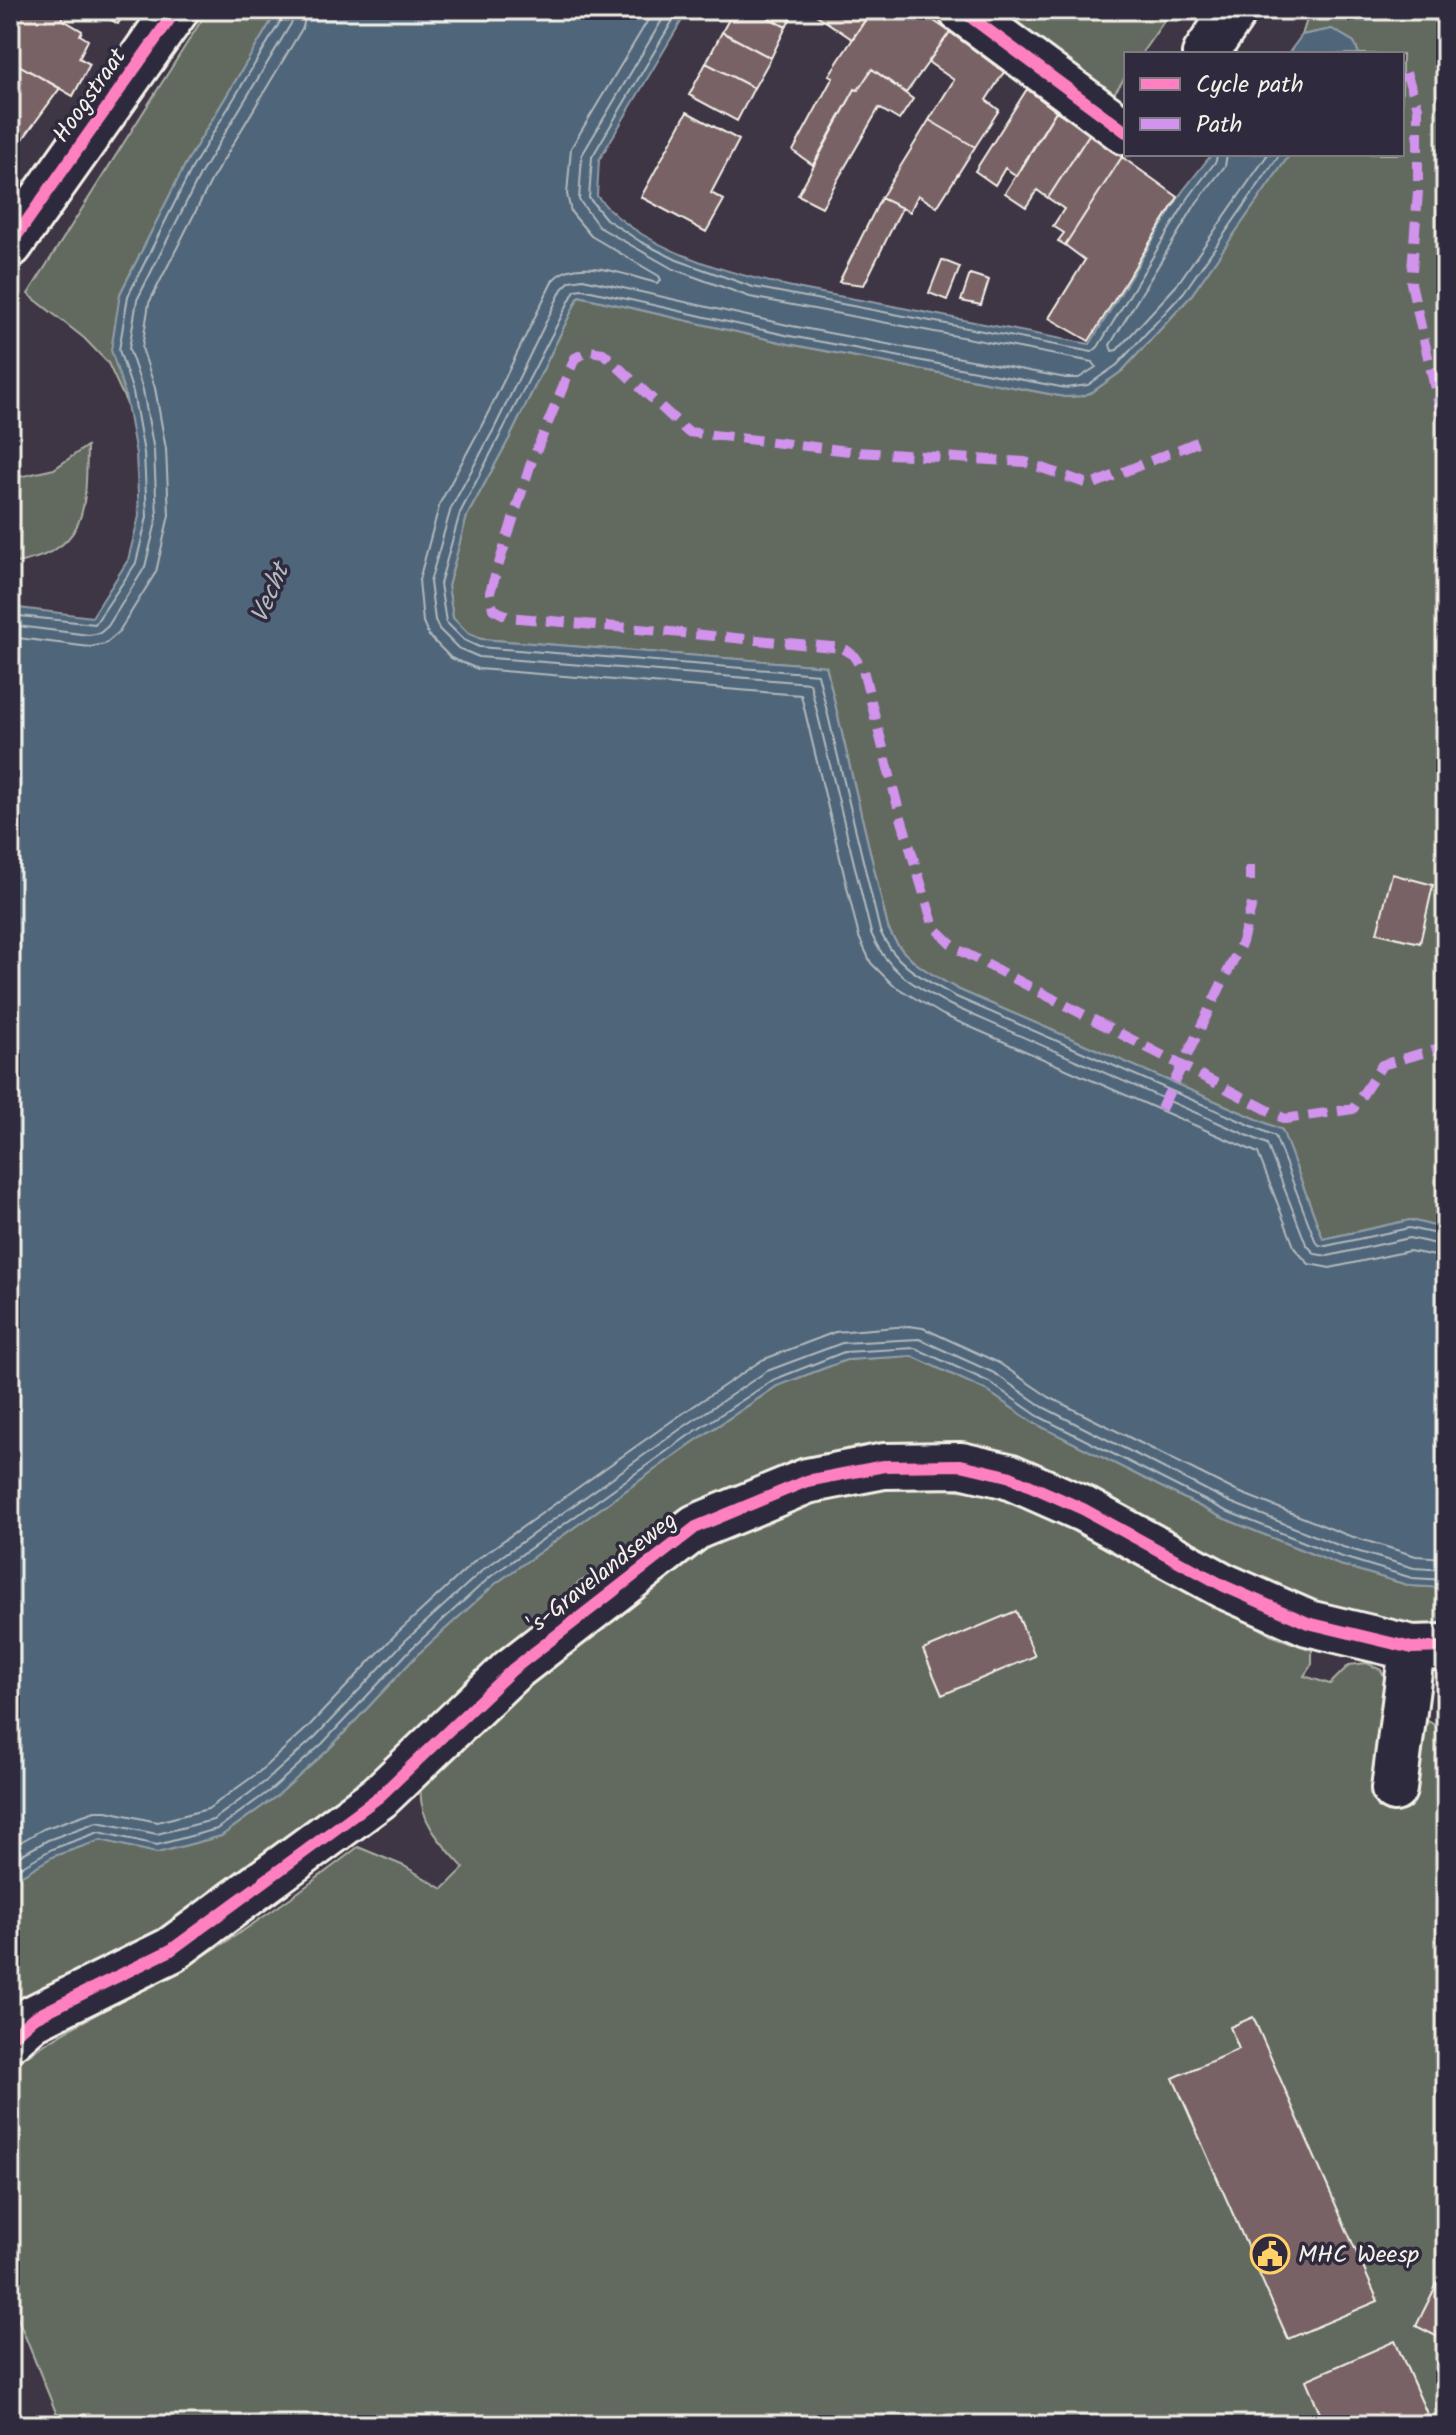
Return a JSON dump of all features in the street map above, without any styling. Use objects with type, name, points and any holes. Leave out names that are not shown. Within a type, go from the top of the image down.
[{"type":"street","name":"Hoogstraat","points":[[10,245],[176,10]]},
{"type":"street","points":[[961,10],[1124,131]]},
{"type":"street","points":[[1206,52],[1235,10]]},
{"type":"street","name":"'s-Gravelandseweg","points":[[10,2038],[33,2018],[171,1950],[379,1797],[512,1670],[696,1527],[807,1481],[884,1466],[961,1465],[1008,1476],[1083,1509],[1224,1586],[1308,1623],[1429,1648]]},
{"type":"street","points":[[1394,1789],[1429,1648]]},
{"type":"shaded area","points":[[208,10],[278,10],[185,165],[120,294],[127,404],[108,363],[84,338],[28,294]]},
{"type":"shaded area","points":[[991,10],[1172,10],[1142,52],[1124,52],[1124,79],[1111,98]]},
{"type":"shaded area","points":[[1310,10],[1376,10],[1388,14],[1446,18],[1446,1229],[1410,1220],[1323,1239],[1282,1130],[957,989],[917,964],[901,949],[888,928],[826,666],[481,639],[469,634],[453,618],[448,586],[467,516],[510,437],[579,296],[789,344],[1065,397],[1092,392],[1122,371],[1190,297],[1289,156],[1404,156],[1404,52],[1358,52],[1354,42],[1332,29],[1302,35]]},
{"type":"shaded area","points":[[87,446],[85,491],[77,526],[68,539],[54,550],[10,564],[10,479],[54,469]]},
{"type":"shaded area","points":[[912,1356],[986,1390],[1034,1423],[1223,1518],[1337,1564],[1411,1586],[1446,1588],[1446,1631],[1343,1616],[1262,1583],[1016,1458],[945,1443],[857,1451],[632,1551],[578,1583],[350,1802],[196,1917],[10,2014],[10,1882],[54,1856],[101,1840],[157,1853],[221,1836],[278,1795],[328,1750],[418,1654],[495,1584],[692,1443],[777,1386],[846,1360]]},
{"type":"shaded area","points":[[917,1484],[994,1495],[1040,1510],[1175,1579],[1273,1636],[1312,1650],[1312,1664],[1304,1676],[1330,1684],[1349,1665],[1367,1663],[1381,1670],[1397,1704],[1446,1731],[1446,2425],[61,2425],[10,2299],[10,2068],[72,2028],[227,1941],[358,1847],[404,1866],[443,1889],[464,1868],[427,1821],[421,1787],[497,1708],[651,1581],[720,1538],[779,1511],[875,1485]]},
{"type":"water","name":"Vecht","points":[[278,10],[688,10],[599,160],[597,196],[623,221],[655,242],[733,272],[817,292],[1090,344],[1182,192],[1210,156],[1289,156],[1190,297],[1122,371],[1082,396],[1065,397],[789,344],[579,296],[510,437],[467,516],[448,586],[453,618],[469,634],[481,639],[826,666],[888,928],[909,957],[957,989],[1282,1130],[1323,1239],[1410,1220],[1446,1229],[1446,1588],[1411,1586],[1337,1564],[1223,1518],[1034,1423],[986,1390],[912,1356],[846,1360],[777,1386],[495,1584],[418,1654],[328,1750],[278,1795],[221,1836],[157,1853],[101,1840],[54,1856],[10,1882],[10,607],[92,617],[128,560],[139,516],[136,454],[125,394],[111,350],[120,294],[185,165]]},
{"type":"water","points":[[1332,29],[1354,42],[1358,52],[1289,52],[1302,35]]},
{"type":"building","points":[[10,10],[54,10],[82,31],[80,35],[88,40],[79,58],[90,64],[73,96],[10,60]]},
{"type":"building","points":[[94,10],[126,10],[118,24]]},
{"type":"building","points":[[734,10],[754,10],[786,27],[771,58],[722,32]]},
{"type":"building","points":[[754,10],[795,10],[786,27]]},
{"type":"building","points":[[809,10],[872,10],[852,39]]},
{"type":"building","points":[[872,10],[918,10],[950,32],[906,93],[872,69],[858,90],[855,89],[813,165],[793,151],[833,77],[829,75]]},
{"type":"building","points":[[722,32],[771,58],[754,88],[706,63]]},
{"type":"building","points":[[950,32],[1004,72],[986,100],[999,110],[975,147],[929,120],[954,80],[928,62]]},
{"type":"building","points":[[10,60],[60,88],[15,150],[20,165],[10,178]]},
{"type":"building","points":[[706,63],[754,88],[737,121],[689,95]]},
{"type":"building","points":[[872,69],[913,99],[899,120],[879,108],[822,207],[798,195],[855,89],[858,90]]},
{"type":"building","points":[[1027,89],[1056,111],[1017,176],[1005,168],[995,185],[975,171]]},
{"type":"building","points":[[1056,111],[1090,133],[1048,198],[1037,190],[1026,207],[1005,193]]},
{"type":"building","points":[[687,112],[739,140],[711,193],[724,200],[706,232],[641,197]]},
{"type":"building","points":[[929,120],[975,147],[937,207],[918,195],[910,212],[881,198]]},
{"type":"building","points":[[1090,133],[1122,157],[1065,245],[1058,241],[1064,233],[1053,226],[1064,209],[1048,198]]},
{"type":"building","points":[[1122,157],[1178,197],[1089,341],[1049,318],[1085,260],[1065,245]]},
{"type":"building","points":[[881,198],[902,208],[864,285],[839,282]]},
{"type":"building","points":[[942,260],[960,267],[947,300],[929,293]]},
{"type":"building","points":[[970,274],[989,280],[981,305],[961,301]]},
{"type":"building","points":[[1392,874],[1433,885],[1420,943],[1377,933]]},
{"type":"building","points":[[1016,1611],[1035,1656],[942,1695],[923,1650]]},
{"type":"building","points":[[1253,2017],[1378,2301],[1288,2339],[1173,2078],[1239,2049],[1230,2027]]},
{"type":"building","points":[[1446,2266],[1446,2341],[1416,2326]]},
{"type":"building","points":[[1395,2341],[1432,2425],[1325,2425],[1306,2380]]},
{"type":"marked path","points":[[1406,73],[1418,107],[1418,192],[1411,283],[1446,436]]},
{"type":"marked path","points":[[1197,442],[1091,485],[1025,462],[857,452],[688,432],[603,353],[589,351],[575,358],[530,466],[490,592],[493,609],[509,617],[843,648],[853,655],[863,670],[899,811],[934,927],[957,949],[1285,1119],[1353,1109],[1382,1065],[1446,1046]]},
{"type":"marked path","points":[[1250,866],[1250,881]]},
{"type":"marked path","points":[[1161,1109],[1242,942],[1252,904]]},
{"type":"cycle path","points":[[10,245],[176,10]]},
{"type":"cycle path","points":[[961,10],[1124,131]]},
{"type":"cycle path","points":[[10,2038],[33,2018],[171,1950],[379,1797],[512,1670],[696,1527],[807,1481],[884,1466],[961,1465],[1008,1476],[1083,1509],[1224,1586],[1308,1623],[1412,1648],[1446,1647]]},
{"type":"place","name":"MHC Weesp","points":[[1270,2254]]}]
